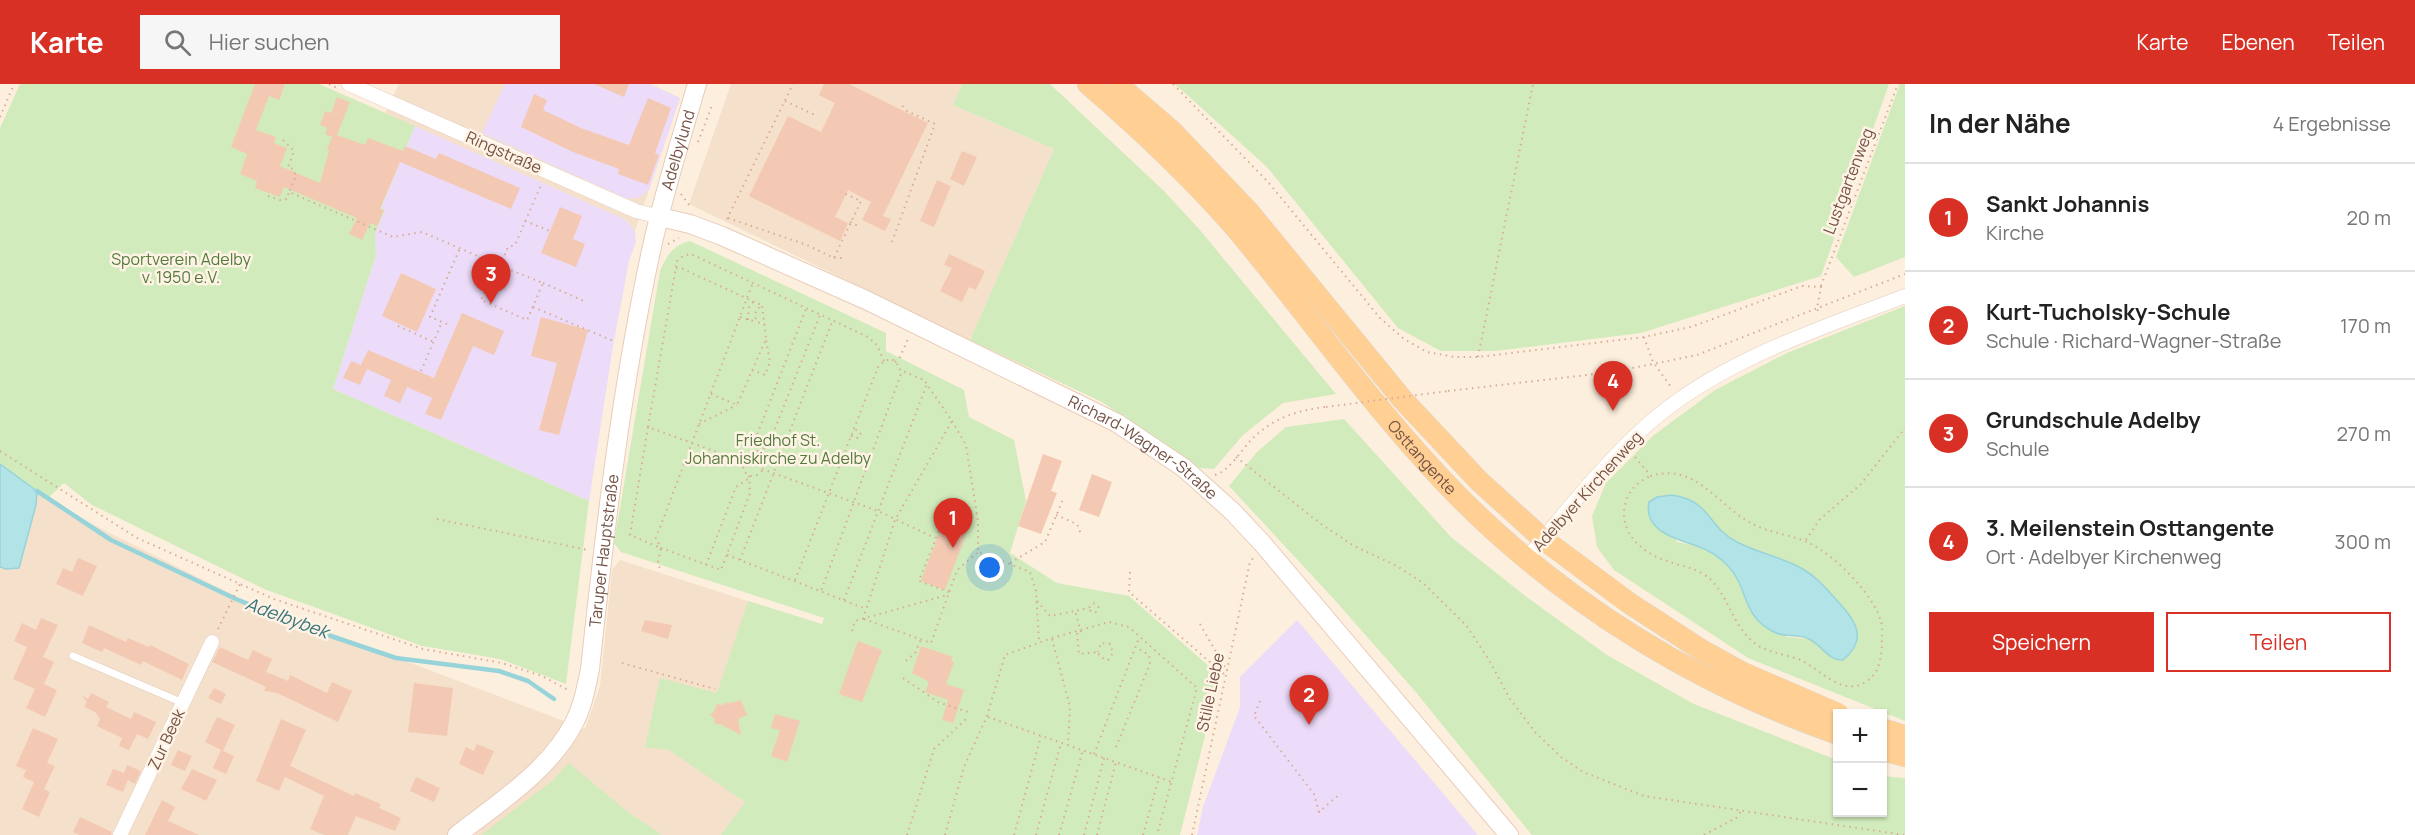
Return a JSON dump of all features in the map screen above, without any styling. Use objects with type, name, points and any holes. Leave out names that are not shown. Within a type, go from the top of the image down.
[{"type":"main road","name":"Osttangente","points":[[1088,84],[1158,145],[1232,224],[1382,412],[1459,497],[1526,559],[1615,625],[1732,689],[1833,732]]},
{"type":"main road","name":"Osttangente","points":[[1117,84],[1173,131],[1249,212],[1403,400],[1479,481],[1543,539],[1629,603],[1703,651],[1741,672],[1833,712]]},
{"type":"main road","points":[[1887,731],[1905,736]]},
{"type":"main road","points":[[1887,751],[1905,756]]},
{"type":"street","name":"Ringstraße","points":[[349,84],[636,211],[660,217]]},
{"type":"street","name":"Adelbylund","points":[[660,217],[697,84]]},
{"type":"street","name":"Richard-Wagner-Straße","points":[[660,217],[690,224],[719,235],[866,300],[1068,397],[1117,423],[1185,468],[1233,512],[1262,543],[1509,835]]},
{"type":"street","name":"Taruper Hauptstraße","points":[[456,835],[529,778],[554,752],[574,723],[584,699],[590,669],[618,427],[651,249],[660,217]]},
{"type":"street","name":"Adelbyer Kirchenweg","points":[[1526,559],[1625,446],[1679,400],[1768,350],[1905,296]]},
{"type":"street","name":"Zur Beek","points":[[120,835],[212,642]]},
{"type":"lane","points":[[73,656],[183,703]]},
{"type":"path","points":[[0,117],[14,84]]},
{"type":"path","points":[[719,235],[793,84]]},
{"type":"path","points":[[1173,84],[1269,182],[1380,318],[1404,339],[1427,352],[1455,357],[1479,357],[1644,337],[1691,327],[1802,286],[1821,287]]},
{"type":"path","points":[[1479,357],[1533,84]]},
{"type":"path","name":"Lustgartenweg","points":[[1817,308],[1821,287],[1898,84]]},
{"type":"path","points":[[785,101],[817,116]]},
{"type":"path","points":[[892,242],[935,124],[907,111],[900,102]]},
{"type":"path","points":[[695,150],[713,103]]},
{"type":"path","points":[[268,196],[280,200],[287,199],[296,176],[293,169],[288,167],[294,151],[283,140]]},
{"type":"path","points":[[500,266],[508,247],[515,245],[547,171]]},
{"type":"path","points":[[680,191],[684,200],[691,207]]},
{"type":"path","points":[[290,192],[393,237],[422,232],[584,301]]},
{"type":"path","points":[[834,258],[861,201],[841,192]]},
{"type":"path","points":[[728,218],[807,245],[834,258],[843,258]]},
{"type":"path","points":[[525,221],[550,231]]},
{"type":"path","points":[[850,222],[858,226]]},
{"type":"path","points":[[664,248],[681,237]]},
{"type":"path","points":[[447,324],[430,316],[460,248]]},
{"type":"path","points":[[706,565],[736,488],[748,477],[762,469],[762,462],[756,457],[748,457],[744,462],[743,468],[748,477],[750,493],[721,570],[706,565],[630,536],[677,261],[691,254],[752,285],[873,340],[884,361]]},
{"type":"path","points":[[496,264],[481,300],[527,320],[543,284]]},
{"type":"path","points":[[676,268],[754,300],[762,306],[770,362],[765,375],[753,370]]},
{"type":"path","points":[[1225,470],[1252,439],[1270,424],[1290,414],[1448,391],[1613,372],[1653,362],[1697,355],[1905,273]]},
{"type":"path","points":[[660,569],[658,562],[661,548],[656,538],[752,285]]},
{"type":"path","points":[[748,320],[749,307],[754,300]]},
{"type":"path","points":[[757,322],[755,313],[762,306]]},
{"type":"path","points":[[533,307],[618,343]]},
{"type":"path","points":[[1817,308],[1824,327]]},
{"type":"path","points":[[756,457],[758,452],[755,440],[806,309]]},
{"type":"path","points":[[758,452],[768,446],[820,315]]},
{"type":"path","points":[[740,317],[765,325]]},
{"type":"path","points":[[740,560],[832,321]]},
{"type":"path","points":[[421,371],[442,322]]},
{"type":"path","points":[[398,326],[434,342]]},
{"type":"path","points":[[895,362],[900,357],[910,334]]},
{"type":"path","points":[[1644,337],[1653,362],[1679,400]]},
{"type":"path","points":[[699,424],[737,405],[766,339]]},
{"type":"path","points":[[795,580],[878,367],[884,361],[892,359],[901,374],[821,591]]},
{"type":"path","points":[[900,370],[924,380],[966,445],[977,514],[978,552]]},
{"type":"path","points":[[844,600],[927,384]]},
{"type":"path","points":[[711,394],[737,405]]},
{"type":"path","points":[[864,619],[896,520],[952,421]]},
{"type":"path","points":[[648,427],[744,462]]},
{"type":"path","points":[[1806,542],[1820,519],[1861,484],[1905,428]]},
{"type":"path","points":[[850,436],[857,438],[861,435],[854,429]]},
{"type":"path","points":[[1625,446],[1651,476]]},
{"type":"path","points":[[0,451],[137,538],[274,599],[423,649],[502,663],[542,676],[570,692]]},
{"type":"path","points":[[1236,457],[1321,524],[1354,546],[1397,566],[1424,584],[1466,625],[1489,660],[1510,699],[1535,732],[1561,757],[1583,772],[1644,796],[1904,835]]},
{"type":"path","points":[[762,469],[829,492],[935,538]]},
{"type":"path","points":[[1674,473],[1694,480],[1748,522],[1806,542],[1822,550],[1849,574],[1874,607],[1882,623],[1882,651],[1874,675],[1860,685],[1842,684],[1797,659],[1760,647],[1742,631],[1723,593],[1714,583],[1692,567],[1667,561],[1640,547],[1631,537],[1625,524],[1626,503],[1631,490],[1642,480],[1651,476],[1674,473]]},
{"type":"path","points":[[1009,564],[1045,542],[1064,497]]},
{"type":"path","points":[[948,593],[919,581],[950,503],[977,514]]},
{"type":"path","points":[[1056,515],[1077,524],[1081,534]]},
{"type":"path","points":[[437,519],[602,553]]},
{"type":"path","points":[[978,552],[1030,572],[1036,600],[1039,642]]},
{"type":"path","points":[[864,619],[931,643],[957,570],[978,552]]},
{"type":"path","points":[[727,555],[866,609]]},
{"type":"path","name":"Stille Liebe","points":[[1192,835],[1250,562],[1255,556]]},
{"type":"path","points":[[1130,572],[1129,592],[1226,676]]},
{"type":"path","points":[[212,642],[240,584]]},
{"type":"path","points":[[852,631],[855,621],[948,593]]},
{"type":"path","points":[[1036,600],[1050,616],[1089,608]]},
{"type":"path","points":[[1075,611],[1081,632]]},
{"type":"path","points":[[945,835],[964,767],[987,716],[1005,655],[1039,642],[1081,632],[1109,622],[1129,627],[1197,688],[1157,835]]},
{"type":"path","points":[[1200,624],[1227,671]]},
{"type":"path","points":[[1077,633],[1079,654],[1098,652]]},
{"type":"path","points":[[1052,638],[1070,707],[1068,745]]},
{"type":"path","points":[[1094,754],[1139,638]]},
{"type":"path","points":[[906,661],[915,653],[921,639]]},
{"type":"path","points":[[1106,642],[1110,644],[1113,653],[1112,657],[1104,660],[1098,652],[1101,643],[1106,642]]},
{"type":"path","points":[[1116,747],[1150,664],[1149,655],[1136,647]]},
{"type":"path","points":[[622,663],[715,689]]},
{"type":"path","points":[[903,678],[938,702],[968,712]]},
{"type":"path","points":[[1260,701],[1254,716],[1314,794],[1319,812],[1341,794]]},
{"type":"path","points":[[987,716],[1172,782]]},
{"type":"path","points":[[907,835],[934,750],[966,719]]},
{"type":"path","points":[[1014,835],[1041,735]]},
{"type":"path","points":[[1036,835],[1061,743]]},
{"type":"path","points":[[1059,835],[1083,750]]},
{"type":"path","points":[[1083,835],[1104,758]]},
{"type":"path","points":[[1097,835],[1116,762]]},
{"type":"path","points":[[1143,835],[1159,777]]},
{"type":"path","points":[[1704,835],[1736,818],[1742,810]]},
{"type":"shaded area","points":[[399,84],[650,84],[680,98],[635,231],[626,220],[385,113]]},
{"type":"shaded area","points":[[505,84],[650,84],[680,98],[649,190],[640,197],[628,199],[482,133]]},
{"type":"shaded area","points":[[731,84],[962,84],[953,105],[1054,149],[970,340],[689,204]]},
{"type":"shaded area","points":[[415,126],[626,220],[635,231],[636,242],[629,261],[613,346],[589,501],[333,389],[376,255],[375,234],[385,210],[381,208]]},
{"type":"shaded area","points":[[0,466],[94,525],[239,598],[585,729],[600,686],[612,570],[620,560],[822,625],[762,835],[0,835]]},
{"type":"shaded area","points":[[1297,620],[1478,835],[1197,835],[1203,807],[1240,707],[1240,677]]},
{"type":"green space","name":"Sportverein Adelby v. 1950 e.V.","points":[[20,84],[319,84],[415,126],[381,208],[385,210],[375,234],[376,255],[333,389],[589,501],[566,684],[500,659],[422,646],[264,589],[92,505],[64,483],[48,498],[0,466],[0,128]]},
{"type":"green space","points":[[962,84],[1050,84],[1164,191],[1199,229],[1336,394],[1283,403],[1243,435],[1214,469],[1198,468],[1102,402],[970,340],[1054,149],[953,105]]},
{"type":"green space","points":[[1175,84],[1889,84],[1821,276],[1641,333],[1495,351],[1441,351],[1398,328],[1267,167]]},
{"type":"green space","points":[[1900,84],[1905,84],[1905,257],[1854,277],[1836,257]]},
{"type":"green space","name":"Friedhof St. Johanniskirche zu Adelby","points":[[690,241],[886,333],[886,351],[964,390],[969,417],[1014,440],[1026,501],[1010,553],[1057,583],[1129,596],[1220,676],[1180,835],[721,835],[745,802],[669,750],[645,747],[660,678],[717,693],[748,601],[822,624],[824,618],[621,552],[614,543],[660,271],[671,252],[679,245]]},
{"type":"green space","points":[[1905,306],[1905,721],[1887,714],[1887,709],[1875,709],[1748,658],[1614,570],[1597,547],[1592,516],[1606,483],[1654,435],[1715,390],[1787,353]],"holes":[[[1672,495],[1696,504],[1730,539],[1792,563],[1818,581],[1857,630],[1857,642],[1850,654],[1825,652],[1811,639],[1787,637],[1750,611],[1740,583],[1729,566],[1714,554],[1698,546],[1677,542],[1657,497]]]},
{"type":"green space","points":[[1344,419],[1451,537],[1528,598],[1607,655],[1694,704],[1833,758],[1833,817],[1887,817],[1887,776],[1905,778],[1905,835],[1532,835],[1414,690],[1229,486],[1257,452],[1286,427]]},
{"type":"green space","points":[[569,763],[628,812],[662,835],[481,835],[552,781]]},
{"type":"water","points":[[0,464],[37,491],[36,505],[19,568],[0,567]]},
{"type":"water","points":[[1672,495],[1695,503],[1727,536],[1737,542],[1793,564],[1814,577],[1851,618],[1857,634],[1852,651],[1843,660],[1833,658],[1809,639],[1778,634],[1763,625],[1750,610],[1735,574],[1725,563],[1697,546],[1671,537],[1656,527],[1651,520],[1648,512],[1649,502],[1657,497]]},
{"type":"building","points":[[255,84],[285,84],[279,100],[269,96],[256,130],[276,137],[274,143],[287,148],[280,166],[320,183],[332,137],[325,134],[327,128],[320,125],[325,111],[331,113],[337,97],[350,102],[337,135],[365,145],[368,138],[403,151],[405,146],[436,159],[439,153],[520,188],[511,209],[400,162],[380,209],[384,210],[377,226],[370,223],[362,240],[349,234],[357,218],[284,187],[280,197],[255,188],[257,181],[240,174],[247,154],[231,147]]},
{"type":"building","points":[[594,84],[629,84],[624,97]]},
{"type":"building","points":[[824,84],[849,84],[928,123],[883,216],[891,219],[885,231],[862,220],[871,202],[848,190],[835,217],[848,223],[840,241],[749,196],[788,116],[821,132],[835,103],[819,95]]},
{"type":"building","points":[[534,94],[547,100],[543,110],[581,128],[629,145],[648,98],[671,108],[655,153],[659,155],[648,185],[618,174],[619,169],[573,152],[521,127]]},
{"type":"building","points":[[962,151],[977,157],[964,186],[950,179]]},
{"type":"building","points":[[937,180],[951,186],[934,227],[920,221]]},
{"type":"building","points":[[560,207],[582,216],[573,239],[585,244],[576,267],[541,253]]},
{"type":"building","points":[[949,254],[985,271],[976,290],[969,287],[962,302],[940,291],[952,268],[944,265]]},
{"type":"building","points":[[401,273],[436,289],[417,332],[382,316]]},
{"type":"building","points":[[462,313],[504,331],[494,355],[473,346],[441,420],[425,414],[432,398],[407,387],[400,403],[384,396],[391,380],[367,369],[360,385],[343,378],[351,361],[361,365],[368,350],[434,378]]},
{"type":"building","points":[[541,317],[588,330],[559,435],[539,430],[557,363],[531,356]]},
{"type":"building","points":[[1043,454],[1062,461],[1051,491],[1057,493],[1041,534],[1018,526]]},
{"type":"building","points":[[1092,474],[1112,482],[1099,517],[1079,510]]},
{"type":"building","points":[[954,506],[964,510],[962,518],[971,521],[945,590],[921,581],[947,512],[951,514]]},
{"type":"building","points":[[78,558],[97,566],[83,596],[56,584],[63,568],[72,572]]},
{"type":"building","points":[[41,618],[58,625],[43,657],[54,662],[44,684],[57,690],[45,717],[26,708],[35,689],[13,679],[27,647],[14,641],[22,623],[36,630]]},
{"type":"building","points":[[645,620],[672,625],[668,639],[641,631]]},
{"type":"building","points":[[89,625],[126,642],[128,638],[149,647],[150,645],[189,664],[182,680],[143,661],[141,665],[104,648],[102,652],[82,643]]},
{"type":"building","points":[[858,641],[882,650],[862,702],[839,694]]},
{"type":"building","points":[[921,646],[953,657],[951,661],[954,662],[946,684],[964,690],[953,723],[942,720],[948,700],[925,692],[929,682],[912,673]]},
{"type":"building","points":[[220,647],[248,660],[253,650],[272,659],[266,672],[288,681],[290,675],[327,693],[332,682],[352,691],[338,722],[277,693],[264,691],[266,687],[212,662]]},
{"type":"building","points":[[414,683],[453,688],[447,736],[408,732]]},
{"type":"building","points":[[214,688],[226,694],[221,704],[208,698]]},
{"type":"building","points":[[91,693],[109,702],[106,707],[131,719],[134,712],[156,722],[148,739],[137,734],[129,750],[119,746],[122,738],[97,726],[100,719],[95,712],[84,707],[87,702],[82,696],[88,699]]},
{"type":"building","points":[[741,700],[747,715],[738,719],[741,735],[720,724],[715,724],[714,718],[710,715],[717,704],[722,705]]},
{"type":"building","points":[[775,714],[800,721],[787,762],[771,756],[780,730],[771,728]]},
{"type":"building","points":[[217,717],[235,725],[223,751],[205,742]]},
{"type":"building","points":[[281,719],[306,730],[290,766],[354,796],[355,793],[381,804],[379,808],[401,818],[395,831],[356,816],[348,835],[324,835],[310,829],[324,796],[285,777],[279,791],[256,781]]},
{"type":"building","points":[[33,728],[58,739],[47,763],[55,766],[44,789],[50,792],[39,817],[22,809],[34,782],[23,777],[26,770],[16,766]]},
{"type":"building","points":[[477,744],[494,751],[483,775],[459,764],[466,747],[474,751]]},
{"type":"building","points":[[178,750],[192,756],[185,771],[171,765]]},
{"type":"building","points":[[221,750],[234,756],[226,774],[213,768]]},
{"type":"building","points":[[127,765],[141,771],[135,784],[128,780],[123,792],[106,785],[113,769],[124,773]]},
{"type":"building","points":[[192,769],[217,780],[206,801],[181,789]]},
{"type":"building","points":[[416,777],[440,788],[434,802],[410,791]]},
{"type":"building","points":[[162,800],[175,807],[168,821],[199,835],[145,835]]},
{"type":"building","points":[[80,817],[112,832],[111,835],[79,835],[73,832]]},
{"type":"waterway","name":"Adelbybek","points":[[37,491],[111,540],[236,599],[313,630],[396,658],[499,671],[528,681],[554,699]]},
{"type":"place","name":"Grundschule Adelby","points":[[491,304]]},
{"type":"place","name":"3. Meilenstein Osttangente","points":[[1613,411]]},
{"type":"place","name":"Sankt Johannis","points":[[953,548]]},
{"type":"place","name":"Kurt-Tucholsky-Schule","points":[[1309,725]]}]
